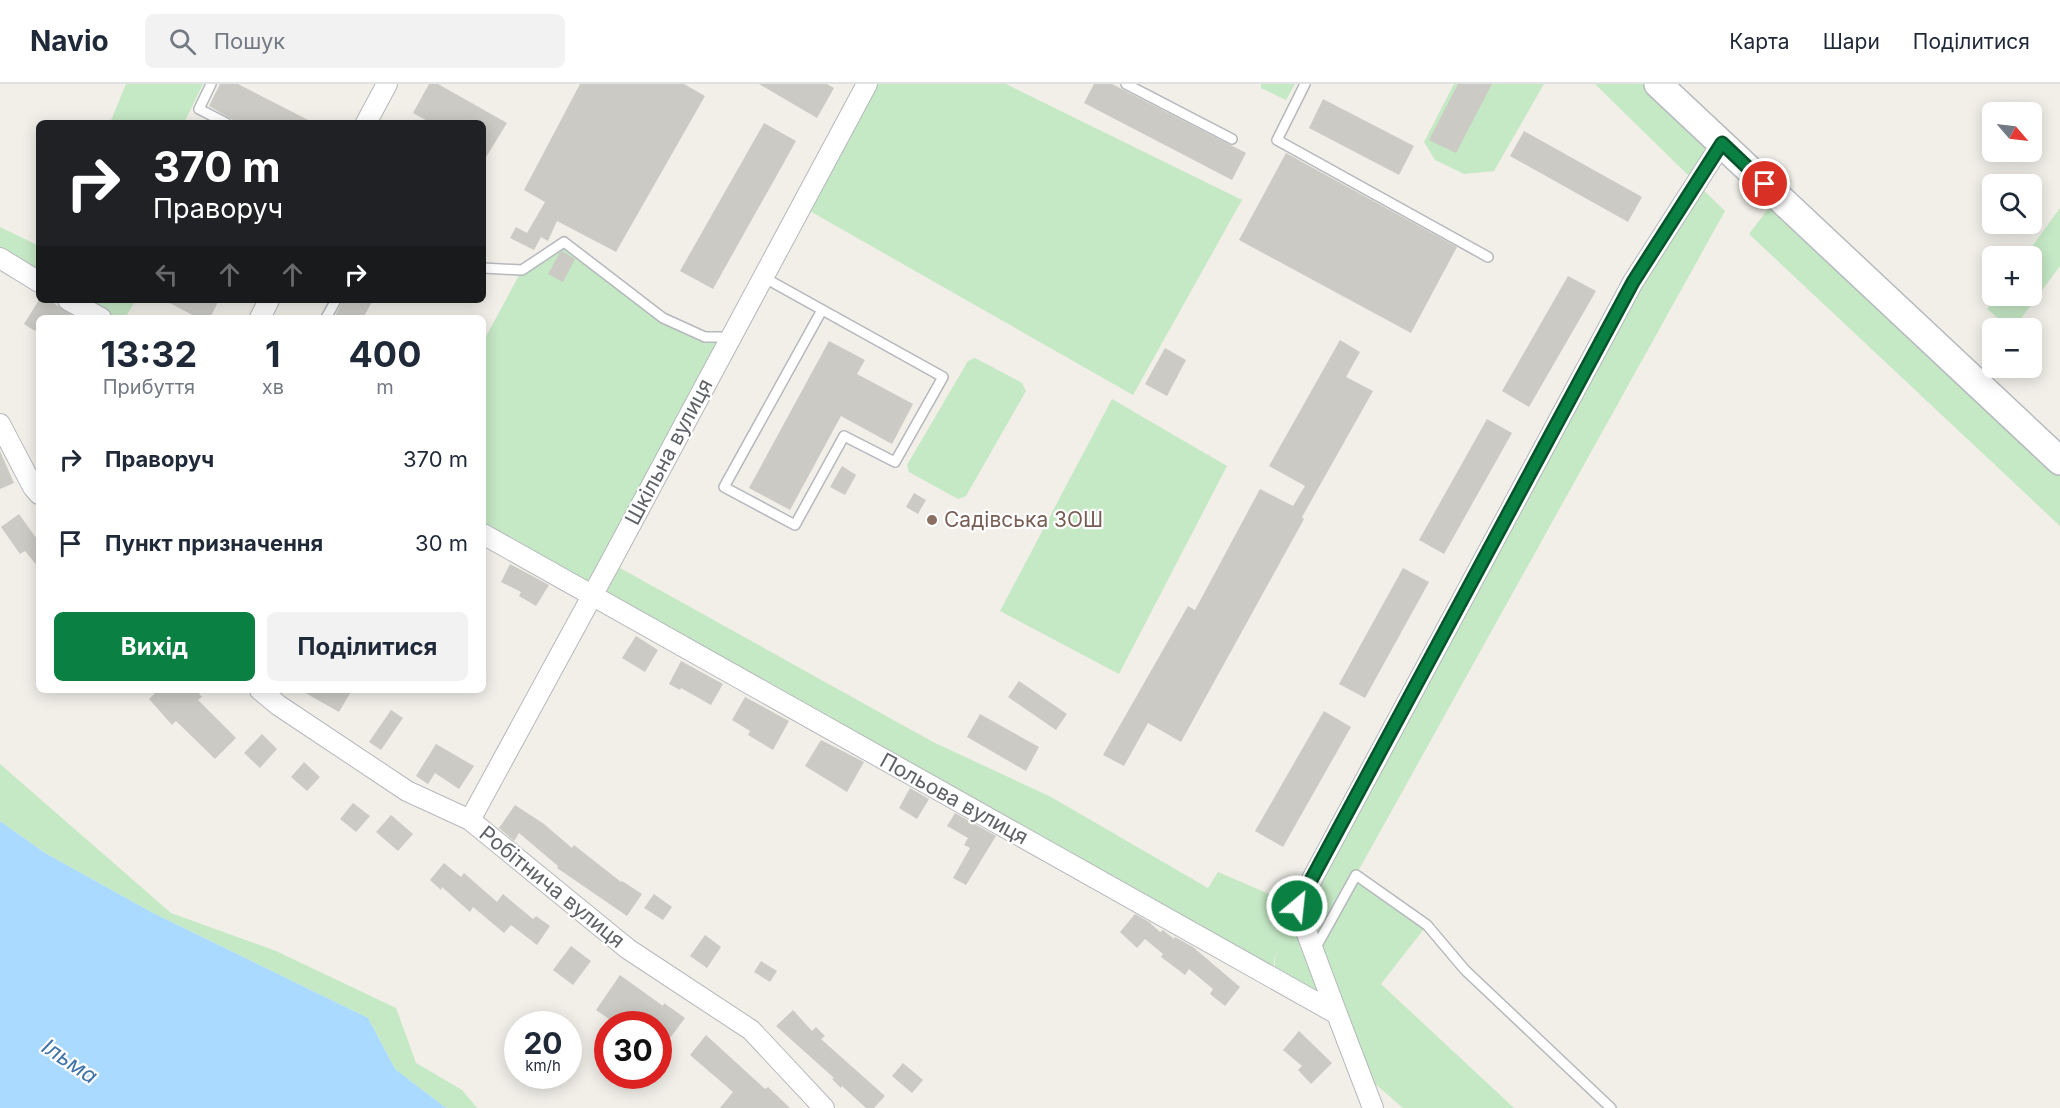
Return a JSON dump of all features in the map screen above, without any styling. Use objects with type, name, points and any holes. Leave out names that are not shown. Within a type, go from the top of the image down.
[{"type":"street","points":[[368,120],[387,84]]},
{"type":"street","name":"Шкільна вулиця","points":[[470,820],[867,84]]},
{"type":"street","points":[[1658,84],[2060,461]]},
{"type":"street","points":[[1373,1108],[1297,906],[1633,282],[1722,143]]},
{"type":"street","points":[[0,258],[36,280]]},
{"type":"street","points":[[74,303],[96,315]]},
{"type":"street","points":[[0,424],[36,490]]},
{"type":"street","name":"Польова вулиця","points":[[486,536],[1337,1014]]},
{"type":"street","name":"Робітнича вулиця","points":[[264,693],[407,791],[470,820],[628,949],[752,1030],[824,1108]]},
{"type":"lane","points":[[211,84],[199,109],[220,120]]},
{"type":"lane","points":[[1126,84],[1232,139]]},
{"type":"lane","points":[[1305,84],[1276,140],[1488,257]]},
{"type":"lane","points":[[486,268],[522,270],[564,242],[663,318],[705,337],[731,337]]},
{"type":"lane","points":[[763,277],[943,377],[895,462],[844,436],[795,525],[724,488],[822,310]]},
{"type":"lane","points":[[1314,951],[1356,875],[1427,925],[1466,970],[1611,1108]]},
{"type":"green space","points":[[126,84],[203,84],[185,120],[111,120]]},
{"type":"green space","points":[[867,84],[1006,84],[1242,200],[1133,395],[801,206]]},
{"type":"green space","points":[[1261,84],[1295,84],[1286,100],[1261,88]]},
{"type":"green space","points":[[1454,84],[1544,84],[1494,171],[1464,174],[1435,160],[1424,142]]},
{"type":"green space","points":[[1595,84],[1658,84],[1722,143],[1696,183]]},
{"type":"green space","points":[[1696,183],[1725,211],[1356,875],[1427,925],[1381,984],[1514,1108],[1403,1108],[1358,1069],[1337,1014],[1274,975],[1276,949],[1272,977],[486,533],[486,336],[522,270],[564,242],[663,318],[705,337],[731,337],[611,563],[933,742],[1051,797],[1208,888],[1218,872],[1297,906]]},
{"type":"green space","points":[[1778,196],[2060,462],[2060,526],[1749,234]]},
{"type":"green space","points":[[2060,208],[2060,266],[2042,290],[2042,246],[2032,246]]},
{"type":"green space","points":[[0,227],[36,245],[36,280],[0,258]]},
{"type":"green space","points":[[74,303],[134,303],[127,315],[96,315]]},
{"type":"green space","points":[[1989,306],[2030,306],[2021,318],[1998,318],[1987,309]]},
{"type":"green space","points":[[975,358],[1022,383],[1026,391],[966,496],[958,499],[909,472],[907,465],[968,361]]},
{"type":"green space","points":[[1112,399],[1227,466],[1119,674],[1000,611]]},
{"type":"green space","points":[[0,764],[171,913],[276,951],[396,1008],[416,1063],[462,1090],[477,1108],[446,1108],[395,1069],[368,1018],[153,913],[45,853],[0,821]]},
{"type":"water","name":"Ільма","points":[[0,821],[45,853],[153,913],[368,1018],[395,1069],[446,1108],[0,1108]]},
{"type":"building","points":[[220,84],[238,84],[308,120],[233,120],[209,106]]},
{"type":"building","points":[[429,84],[438,84],[507,123],[486,157],[486,120],[426,120],[413,113]]},
{"type":"building","points":[[580,84],[684,84],[705,96],[616,252],[557,221],[548,241],[541,237],[534,250],[510,238],[516,227],[527,233],[545,202],[524,190]]},
{"type":"building","points":[[759,84],[827,84],[834,88],[817,118]]},
{"type":"building","points":[[1094,84],[1112,84],[1246,153],[1232,180],[1084,103]]},
{"type":"building","points":[[1458,84],[1492,84],[1456,153],[1429,140]]},
{"type":"building","points":[[1323,99],[1414,146],[1399,175],[1309,128]]},
{"type":"building","points":[[764,123],[796,141],[713,289],[680,271]]},
{"type":"building","points":[[1524,131],[1642,197],[1628,222],[1510,156]]},
{"type":"building","points":[[1286,153],[1457,247],[1411,333],[1239,240]]},
{"type":"building","points":[[562,251],[575,259],[563,282],[548,274]]},
{"type":"building","points":[[1568,276],[1596,291],[1529,407],[1502,391]]},
{"type":"building","points":[[37,303],[54,303],[72,315],[36,315],[35,331],[24,324]]},
{"type":"building","points":[[170,303],[218,303],[212,315],[192,315]]},
{"type":"building","points":[[342,303],[371,303],[365,315],[336,315]]},
{"type":"building","points":[[1340,340],[1360,352],[1346,377],[1373,391],[1302,517],[1304,519],[1181,742],[1148,723],[1124,766],[1103,755],[1188,606],[1195,610],[1260,489],[1293,506],[1305,486],[1269,466]]},
{"type":"building","points":[[829,341],[865,360],[857,374],[913,404],[892,444],[841,416],[790,510],[749,488]]},
{"type":"building","points":[[1165,348],[1186,360],[1167,396],[1145,384]]},
{"type":"building","points":[[1487,419],[1512,433],[1444,554],[1419,540]]},
{"type":"building","points":[[0,451],[14,483],[0,489]]},
{"type":"building","points":[[842,466],[856,475],[845,495],[830,487]]},
{"type":"building","points":[[914,493],[926,500],[918,514],[906,507]]},
{"type":"building","points":[[19,514],[36,538],[36,564],[25,551],[20,554],[1,527]]},
{"type":"building","points":[[510,564],[549,585],[536,606],[519,596],[521,592],[501,582]]},
{"type":"building","points":[[1403,568],[1429,582],[1365,698],[1339,684]]},
{"type":"building","points":[[636,636],[658,650],[645,672],[622,658]]},
{"type":"building","points":[[681,661],[723,684],[711,705],[669,684]]},
{"type":"building","points":[[1019,681],[1067,714],[1056,730],[1008,697]]},
{"type":"building","points":[[155,693],[199,693],[202,697],[198,700],[236,738],[215,759],[176,721],[172,725],[149,699]]},
{"type":"building","points":[[305,693],[350,693],[339,712]]},
{"type":"building","points":[[745,697],[789,721],[773,750],[748,735],[750,731],[732,720]]},
{"type":"building","points":[[391,710],[403,718],[381,750],[369,742]]},
{"type":"building","points":[[1324,711],[1351,727],[1283,847],[1255,831]]},
{"type":"building","points":[[980,714],[1039,747],[1026,771],[967,737]]},
{"type":"building","points":[[262,734],[277,749],[260,768],[244,753]]},
{"type":"building","points":[[821,740],[864,762],[847,792],[805,766]]},
{"type":"building","points":[[436,744],[474,766],[459,789],[435,773],[428,784],[416,776]]},
{"type":"building","points":[[304,762],[320,777],[307,791],[291,777]]},
{"type":"building","points":[[910,788],[929,799],[917,819],[899,808]]},
{"type":"building","points":[[353,803],[370,816],[356,832],[340,819]]},
{"type":"building","points":[[515,805],[544,824],[572,848],[574,845],[621,882],[642,894],[627,916],[557,868],[558,866],[519,833],[514,841],[499,828]]},
{"type":"building","points":[[955,813],[996,836],[966,885],[953,878],[970,848],[964,845],[968,838],[947,826]]},
{"type":"building","points":[[391,815],[413,834],[398,851],[376,832]]},
{"type":"building","points":[[444,863],[461,877],[464,873],[497,902],[503,894],[533,919],[536,916],[550,926],[537,945],[511,925],[504,933],[473,907],[470,912],[442,887],[441,890],[430,880]]},
{"type":"building","points":[[654,894],[672,907],[663,920],[644,908]]},
{"type":"building","points":[[1135,914],[1160,932],[1163,930],[1174,939],[1175,937],[1193,947],[1240,987],[1225,1006],[1210,994],[1213,989],[1189,969],[1185,975],[1161,957],[1163,954],[1145,939],[1137,948],[1120,932]]},
{"type":"building","points":[[705,935],[721,947],[707,968],[690,956]]},
{"type":"building","points":[[571,946],[591,961],[573,985],[553,970]]},
{"type":"building","points":[[761,961],[777,971],[770,982],[754,972]]},
{"type":"building","points":[[620,975],[663,1006],[664,1003],[685,1018],[672,1035],[672,1011],[596,1010]]},
{"type":"building","points":[[793,1010],[812,1031],[816,1027],[825,1036],[821,1039],[885,1096],[874,1108],[866,1108],[842,1086],[841,1088],[832,1079],[834,1078],[776,1026]]},
{"type":"building","points":[[1299,1031],[1332,1063],[1311,1084],[1298,1070],[1302,1066],[1283,1050]]},
{"type":"building","points":[[706,1035],[765,1089],[768,1087],[790,1108],[720,1108],[733,1092],[690,1055]]},
{"type":"building","points":[[903,1063],[923,1080],[912,1093],[892,1076]]},
{"type":"place","name":"Садівська ЗОШ","points":[[932,520]]},
{"type":"route","points":[[1297,906],[1633,282],[1722,143],[1765,184]]}]
